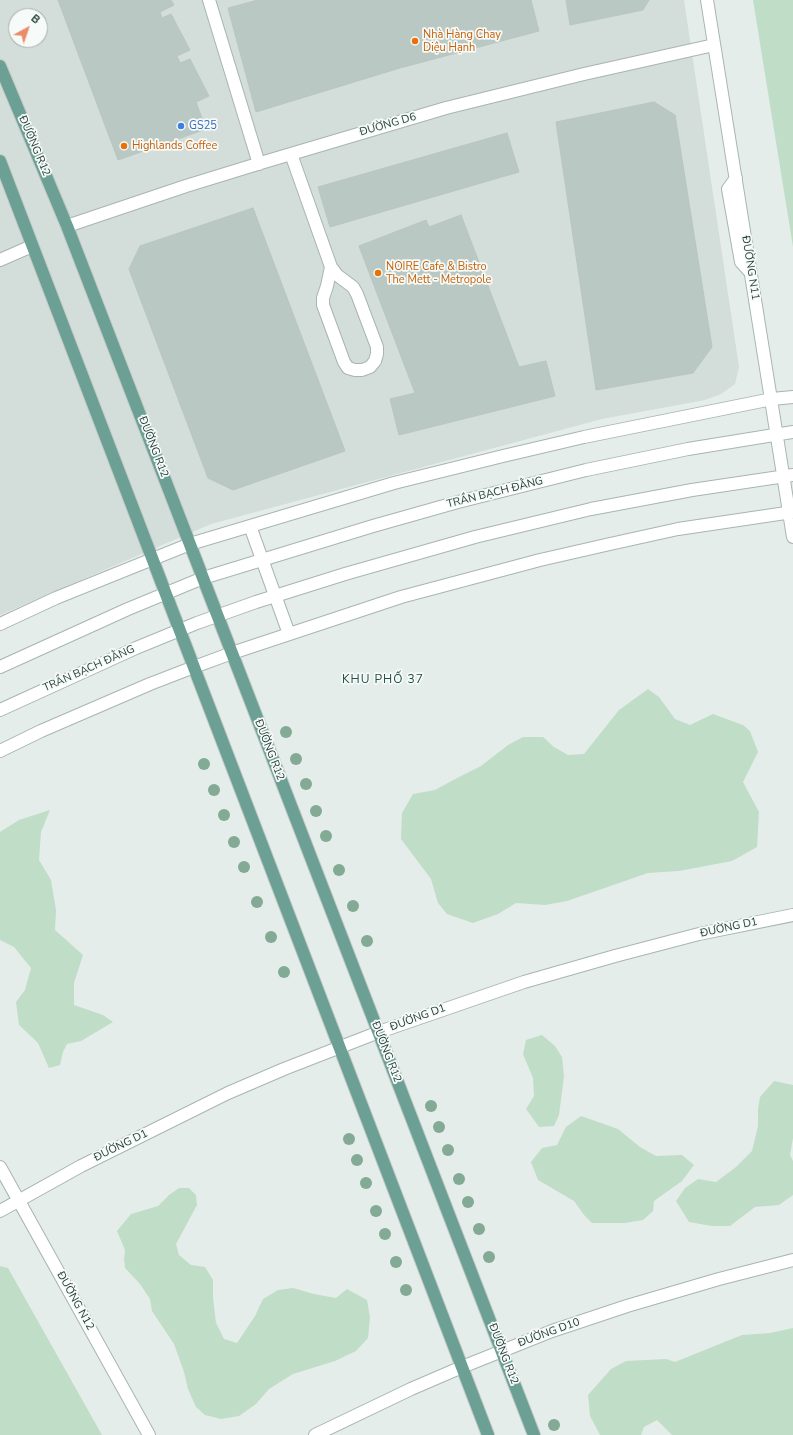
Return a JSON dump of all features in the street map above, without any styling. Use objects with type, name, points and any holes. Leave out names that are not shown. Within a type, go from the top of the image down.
[{"type":"main road","name":"ĐƯỜNG R12","points":[[0,66],[67,226],[534,1435]]},
{"type":"main road","points":[[0,161],[488,1435]]},
{"type":"street","points":[[208,0],[259,164]]},
{"type":"street","name":"ĐƯỜNG N11","points":[[707,0],[772,400],[788,476],[793,537]]},
{"type":"street","name":"ĐƯỜNG D6","points":[[67,226],[291,154],[454,106],[584,74],[714,45]]},
{"type":"street","points":[[291,154],[331,267],[337,275],[353,287],[377,347],[375,361],[370,367],[362,370],[348,368],[344,362],[323,305],[322,298],[327,286],[331,267]]},
{"type":"street","points":[[0,260],[32,246]]},
{"type":"street","points":[[0,624],[56,598],[152,558],[190,544],[394,483],[584,437],[793,397]]},
{"type":"street","name":"TRẦN BẠCH ĐẰNG","points":[[166,594],[203,578],[372,526],[458,502],[586,470],[688,449],[778,433],[793,432]]},
{"type":"street","points":[[217,616],[274,596],[345,574],[475,537],[591,509],[692,490],[788,476]]},
{"type":"street","points":[[0,751],[41,731],[150,684],[194,667],[270,640],[401,597],[540,560],[678,529],[791,512]]},
{"type":"street","points":[[250,526],[274,596],[289,634]]},
{"type":"street","points":[[0,667],[121,612],[166,594]]},
{"type":"street","name":"TRẦN BẠCH ĐẰNG","points":[[0,710],[122,654],[217,616]]},
{"type":"street","name":"ĐƯỜNG D1","points":[[0,1211],[87,1162],[228,1093],[379,1032],[524,982],[607,958],[699,934],[793,915]]},
{"type":"street","name":"ĐƯỜNG N12","points":[[0,1167],[149,1435]]},
{"type":"street","name":"ĐƯỜNG D10","points":[[315,1435],[411,1389],[462,1367],[552,1332],[628,1306],[720,1278],[793,1260]]},
{"type":"shaded area","points":[[0,0],[684,0],[739,367],[735,384],[721,394],[705,400],[602,419],[211,524],[0,615]]},
{"type":"green space","points":[[753,0],[793,0],[793,247]]},
{"type":"green space","points":[[648,689],[659,697],[675,719],[690,725],[713,714],[743,725],[750,731],[758,752],[743,782],[759,812],[757,847],[732,861],[679,871],[648,873],[567,901],[545,905],[516,903],[498,914],[473,923],[447,914],[438,903],[431,879],[401,839],[402,813],[413,794],[435,790],[481,766],[508,745],[523,737],[543,737],[554,747],[568,755],[584,754],[619,710]]},
{"type":"green space","points":[[50,810],[41,832],[39,860],[51,880],[56,910],[55,930],[83,955],[74,983],[74,1005],[103,1015],[113,1022],[81,1041],[67,1044],[63,1052],[60,1065],[49,1068],[38,1043],[19,1025],[16,1002],[25,990],[31,968],[14,947],[0,940],[0,832],[19,820]]},
{"type":"green space","points":[[542,1035],[555,1046],[562,1057],[564,1076],[559,1115],[554,1126],[539,1127],[526,1109],[534,1096],[533,1078],[523,1054],[526,1040]]},
{"type":"green space","points":[[774,1081],[793,1085],[793,1138],[790,1155],[793,1161],[793,1195],[779,1205],[755,1207],[730,1226],[712,1226],[689,1222],[676,1201],[685,1188],[698,1179],[716,1182],[736,1167],[752,1151],[758,1126],[760,1097]]},
{"type":"green space","points":[[581,1116],[618,1129],[640,1147],[656,1156],[682,1155],[694,1165],[682,1181],[654,1201],[653,1211],[643,1220],[625,1223],[592,1223],[574,1201],[538,1180],[531,1162],[542,1148],[557,1145],[566,1127]]},
{"type":"green space","points":[[179,1188],[189,1188],[196,1195],[197,1205],[176,1244],[179,1255],[191,1265],[205,1267],[213,1280],[213,1298],[216,1323],[224,1339],[237,1343],[255,1316],[263,1299],[278,1290],[293,1288],[336,1298],[347,1289],[367,1300],[370,1317],[368,1338],[356,1351],[335,1361],[293,1374],[269,1389],[256,1404],[239,1416],[221,1419],[205,1415],[196,1407],[188,1389],[184,1372],[174,1344],[152,1311],[150,1299],[140,1284],[125,1268],[125,1250],[117,1231],[131,1214],[158,1206]]},
{"type":"green space","points":[[0,1266],[8,1268],[102,1435],[0,1435]]},
{"type":"green space","points":[[793,1328],[793,1435],[672,1435],[657,1420],[644,1427],[641,1435],[600,1435],[590,1416],[588,1395],[611,1369],[626,1361],[666,1359],[675,1362],[742,1335],[770,1333]]},
{"type":"building","points":[[58,0],[171,0],[174,5],[160,12],[162,18],[171,14],[190,50],[177,56],[180,63],[190,59],[209,96],[196,102],[206,129],[118,160]]},
{"type":"building","points":[[258,0],[531,0],[539,31],[400,68],[256,112],[228,8]]},
{"type":"building","points":[[566,0],[649,0],[643,10],[570,25]]},
{"type":"building","points":[[654,102],[675,115],[712,347],[693,373],[596,390],[556,122]]},
{"type":"building","points":[[507,133],[519,172],[330,227],[318,187]]},
{"type":"building","points":[[253,208],[345,451],[233,490],[208,478],[129,269],[140,246]]},
{"type":"building","points":[[461,215],[519,367],[546,361],[555,396],[399,435],[390,399],[415,393],[359,246],[426,220],[429,227]]},
{"type":"place","name":"Nhà Hàng Chay Diệu Hạnh","points":[[415,41]]},
{"type":"place","name":"GS25","points":[[181,126]]},
{"type":"place","name":"Highlands Coffee","points":[[124,146]]},
{"type":"place","name":"NOIRE Cafe & Bistro The Mett - Metropole","points":[[378,273]]},
{"type":"district","name":"KHU PHỐ 37","points":[[383,680]]}]
